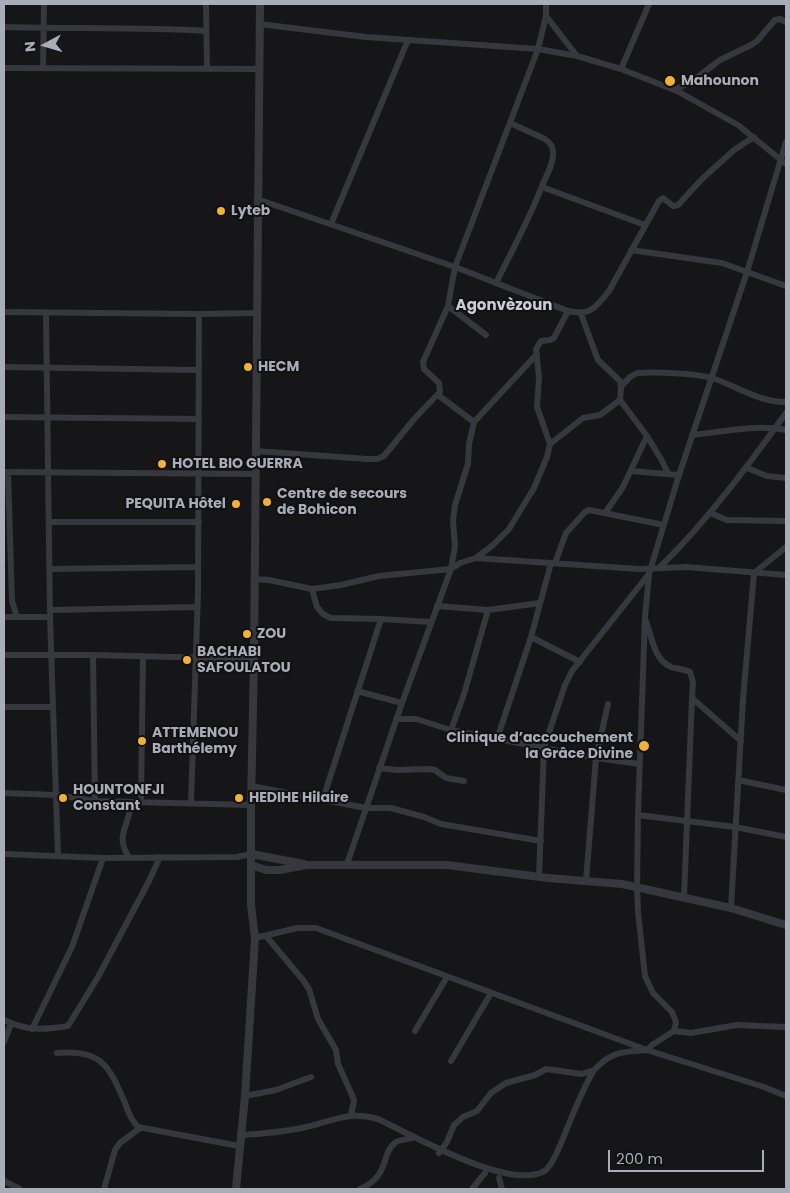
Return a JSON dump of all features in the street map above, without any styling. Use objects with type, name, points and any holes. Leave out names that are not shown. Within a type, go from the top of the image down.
[{"type":"street","points":[[43,67],[44,4]]},
{"type":"street","points":[[206,4],[207,68]]},
{"type":"street","points":[[236,1189],[245,1096],[255,938],[251,905],[251,786],[254,659],[260,4]]},
{"type":"street","points":[[256,451],[377,459],[389,452],[415,418],[438,395],[441,388],[439,383],[423,366],[448,306],[455,267],[538,49],[546,16],[546,4]]},
{"type":"street","points":[[621,69],[649,4]]},
{"type":"street","points":[[546,16],[577,56]]},
{"type":"street","points":[[675,90],[695,79],[720,60],[752,45],[775,20],[780,19],[786,22]]},
{"type":"street","points":[[260,24],[366,37],[538,49],[577,56],[621,69],[675,90],[738,124],[786,164]]},
{"type":"street","points":[[4,27],[151,28],[206,31]]},
{"type":"street","points":[[331,224],[408,40]]},
{"type":"street","points":[[4,68],[258,69]]},
{"type":"street","points":[[496,283],[542,187],[552,159],[553,150],[550,143],[510,123]]},
{"type":"street","points":[[257,199],[455,267],[568,311],[581,314],[594,308],[609,291],[661,199],[672,206],[678,205],[702,178],[734,150],[754,137]]},
{"type":"street","points":[[674,1031],[676,1022],[672,1012],[653,993],[645,976],[637,886],[645,617],[649,571],[747,272],[786,142]]},
{"type":"street","points":[[542,187],[645,225]]},
{"type":"street","points":[[631,250],[710,260],[786,286]]},
{"type":"street","points":[[448,306],[486,335]]},
{"type":"street","points":[[254,579],[269,580],[312,589],[341,585],[379,576],[451,569],[484,553],[504,534],[523,509],[547,457],[550,444],[538,412],[538,343],[554,338],[568,311]]},
{"type":"street","points":[[4,312],[257,313]]},
{"type":"street","points":[[46,313],[48,368],[46,417],[52,707],[58,856]]},
{"type":"street","points":[[191,803],[198,607],[200,473],[199,314]]},
{"type":"street","points":[[581,314],[598,360],[618,378],[621,388],[620,400],[647,436],[662,459],[668,473]]},
{"type":"street","points":[[347,864],[430,622],[451,569],[455,546],[453,521],[455,506],[468,464],[469,444],[474,422],[537,354]]},
{"type":"street","points":[[4,367],[198,370]]},
{"type":"street","points":[[621,388],[630,377],[637,373],[688,375],[712,378],[761,398],[786,402]]},
{"type":"street","points":[[438,395],[474,422]]},
{"type":"street","points":[[550,444],[583,418],[600,415],[620,400]]},
{"type":"street","points":[[660,567],[710,513],[747,468],[786,413]]},
{"type":"street","points":[[4,417],[199,418]]},
{"type":"street","points":[[692,435],[776,428],[786,430]]},
{"type":"street","points":[[605,513],[621,491],[647,436]]},
{"type":"street","points":[[747,468],[767,476],[786,478]]},
{"type":"street","points":[[631,471],[679,475]]},
{"type":"street","points":[[17,617],[12,601],[6,472],[255,474]]},
{"type":"street","points":[[497,738],[531,637],[553,563],[566,533],[585,512],[594,510],[664,525]]},
{"type":"street","points":[[710,513],[727,520],[786,521]]},
{"type":"street","points":[[49,522],[199,522]]},
{"type":"street","points":[[731,908],[738,780],[754,573],[786,547]]},
{"type":"street","points":[[476,558],[649,571],[660,567],[686,567],[786,576]]},
{"type":"street","points":[[50,569],[198,567]]},
{"type":"street","points":[[539,877],[544,747],[565,685],[568,677],[649,571]]},
{"type":"street","points":[[312,589],[317,607],[326,617],[381,618],[430,622]]},
{"type":"street","points":[[437,606],[488,610],[540,603]]},
{"type":"street","points":[[4,616],[17,617],[50,613],[198,607]]},
{"type":"street","points":[[451,730],[464,694],[488,610]]},
{"type":"street","points":[[645,617],[657,654],[670,666],[690,672],[692,682],[684,896]]},
{"type":"street","points":[[323,799],[381,618]]},
{"type":"street","points":[[531,637],[580,662]]},
{"type":"street","points":[[4,655],[52,654],[254,659]]},
{"type":"street","points":[[93,655],[95,801]]},
{"type":"street","points":[[141,802],[143,656]]},
{"type":"street","points":[[357,691],[402,702]]},
{"type":"street","points":[[692,698],[741,741]]},
{"type":"street","points":[[586,881],[596,758],[608,704]]},
{"type":"street","points":[[4,707],[52,707]]},
{"type":"street","points":[[396,719],[416,719],[451,730],[596,758],[640,764]]},
{"type":"street","points":[[379,768],[435,770],[446,778],[464,781]]},
{"type":"street","points":[[738,780],[786,790]]},
{"type":"street","points":[[251,786],[366,808],[391,808],[441,824],[541,841]]},
{"type":"street","points":[[4,794],[56,795],[95,801],[251,805]]},
{"type":"street","points":[[129,857],[123,848],[122,841],[130,817],[131,802]]},
{"type":"street","points":[[638,816],[736,827],[786,837]]},
{"type":"street","points":[[4,854],[103,858],[236,856],[251,854],[306,865]]},
{"type":"street","points":[[236,856],[251,865],[266,870],[280,870],[306,865],[447,865],[539,877],[637,886],[731,908],[786,925]]},
{"type":"street","points":[[32,1029],[72,947],[103,858]]},
{"type":"street","points":[[4,1020],[11,1024],[32,1029],[48,1030],[68,1026],[111,953],[160,858]]},
{"type":"street","points":[[255,938],[297,928],[316,928],[647,1050],[764,1087],[786,1096]]},
{"type":"street","points":[[266,936],[309,989],[318,1019],[336,1050],[338,1064],[352,1094],[354,1101],[351,1115]]},
{"type":"street","points":[[416,1031],[447,977]]},
{"type":"street","points":[[450,1061],[491,993]]},
{"type":"street","points":[[4,1042],[11,1024]]},
{"type":"street","points":[[240,1136],[304,1128],[351,1115],[367,1116],[378,1118],[439,1153],[485,1173],[499,1178],[526,1180],[540,1175],[546,1170],[558,1150],[594,1070],[602,1061],[613,1054],[647,1050],[674,1031],[692,1033],[737,1025],[784,1027]]},
{"type":"street","points":[[57,1053],[84,1054],[96,1058],[104,1064],[111,1072],[136,1126],[239,1146]]},
{"type":"street","points":[[439,1153],[447,1142],[454,1125],[463,1117],[476,1111],[491,1092],[506,1082],[535,1075],[546,1069],[582,1074],[594,1070]]},
{"type":"street","points":[[245,1096],[276,1090],[311,1077]]},
{"type":"street","points":[[104,1189],[115,1150],[120,1143],[140,1128]]},
{"type":"street","points":[[360,1189],[376,1180],[381,1173],[391,1148],[396,1143],[412,1138]]},
{"type":"street","points":[[472,1189],[485,1173]]},
{"type":"street","points":[[499,1178],[502,1189]]},
{"type":"street","points":[[4,1181],[12,1188],[20,1189]]},
{"type":"place","name":"Mahounon","points":[[670,81]]},
{"type":"place","name":"Lyteb","points":[[221,211]]},
{"type":"place","name":"HECM","points":[[248,367]]},
{"type":"place","name":"HOTEL BIO GUERRA","points":[[162,464]]},
{"type":"place","name":"Centre de secours de Bohicon","points":[[267,502]]},
{"type":"place","name":"PEQUITA Hôtel","points":[[236,504]]},
{"type":"place","name":"ZOU","points":[[247,634]]},
{"type":"place","name":"BACHABI SAFOULATOU","points":[[187,660]]},
{"type":"place","name":"ATTEMENOU Barthélemy","points":[[142,741]]},
{"type":"place","name":"Clinique d’accouchement la Grâce Divine","points":[[644,746]]},
{"type":"place","name":"HOUNTONFJI Constant","points":[[63,798]]},
{"type":"place","name":"HEDIHE Hilaire","points":[[239,798]]},
{"type":"district","name":"Agonvèzoun","points":[[504,306]]}]
